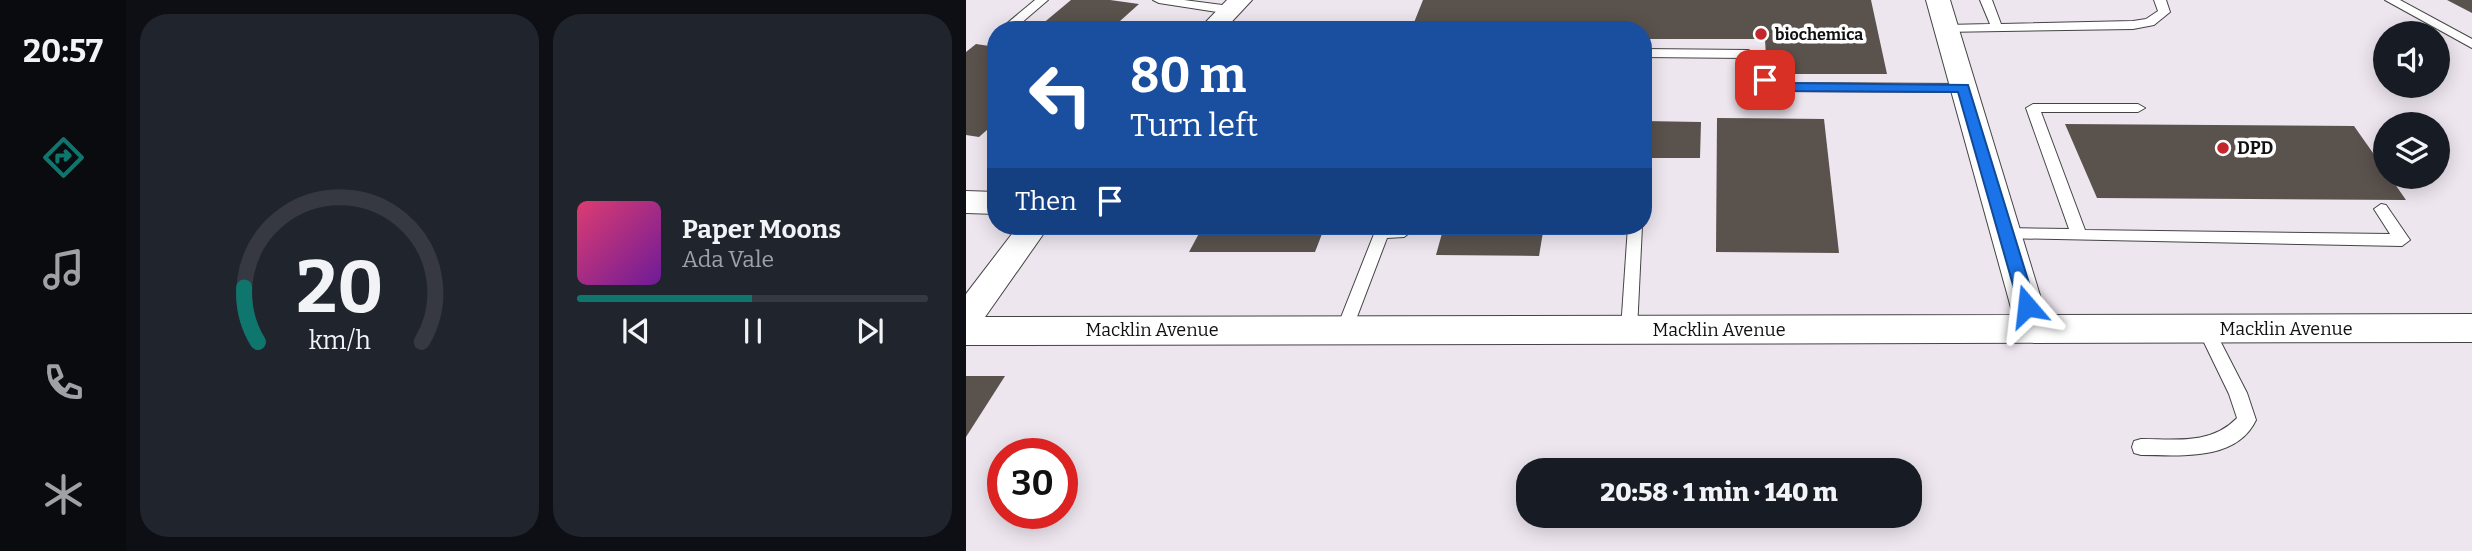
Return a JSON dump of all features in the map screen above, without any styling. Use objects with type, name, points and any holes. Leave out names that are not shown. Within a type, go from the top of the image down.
[{"type":"street","points":[[1938,0],[2034,330]]},
{"type":"street","points":[[1219,21],[1235,5]]},
{"type":"street","points":[[966,202],[987,203]]},
{"type":"street","points":[[966,318],[1027,235]]},
{"type":"street","name":"Macklin Avenue","points":[[966,331],[2472,328]]},
{"type":"lane","points":[[1016,21],[1042,0]]},
{"type":"lane","points":[[1159,0],[1235,5]]},
{"type":"lane","points":[[1986,0],[1997,28]]},
{"type":"lane","points":[[1946,29],[2133,25],[2150,22],[2164,12],[2160,0]]},
{"type":"lane","points":[[2391,0],[2472,44]]},
{"type":"lane","points":[[1652,53],[1748,54],[1759,60],[1767,83],[1784,87],[1963,88]]},
{"type":"lane","points":[[2079,235],[2032,108],[2138,108]]},
{"type":"lane","points":[[2006,234],[2402,240],[2381,209]]},
{"type":"lane","points":[[1344,330],[1380,235]]},
{"type":"lane","points":[[1629,330],[1634,235]]},
{"type":"lane","points":[[2141,447],[2214,446],[2235,435],[2247,419],[2238,393],[2206,330]]},
{"type":"shaded area","points":[[966,0],[2472,0],[2472,551],[966,551]]},
{"type":"building","points":[[1071,0],[1110,0],[1139,4],[1120,21],[1046,21]]},
{"type":"building","name":"biochemica","points":[[1423,0],[1871,0],[1887,74],[1767,74],[1765,39],[1652,39],[1652,21],[1415,21]]},
{"type":"building","points":[[2447,0],[2472,0],[2472,13]]},
{"type":"building","points":[[976,44],[987,46],[987,130],[979,137],[966,135],[966,52]]},
{"type":"building","points":[[1717,118],[1824,119],[1839,253],[1716,252]]},
{"type":"building","points":[[1652,121],[1701,122],[1700,158],[1652,158]]},
{"type":"building","name":"DPD","points":[[2065,124],[2354,126],[2373,153],[2373,189],[2398,189],[2406,200],[2097,198]]},
{"type":"building","points":[[1198,235],[1322,235],[1315,252],[1189,252]]},
{"type":"building","points":[[1442,235],[1542,235],[1539,256],[1436,255]]},
{"type":"building","points":[[966,376],[1005,376],[966,437]]},
{"type":"place","name":"biochemica","points":[[1761,34]]},
{"type":"place","name":"DPD","points":[[2223,148]]},
{"type":"route","points":[[1765,80],[1767,83],[1784,87],[1963,88],[2027,306]]}]
